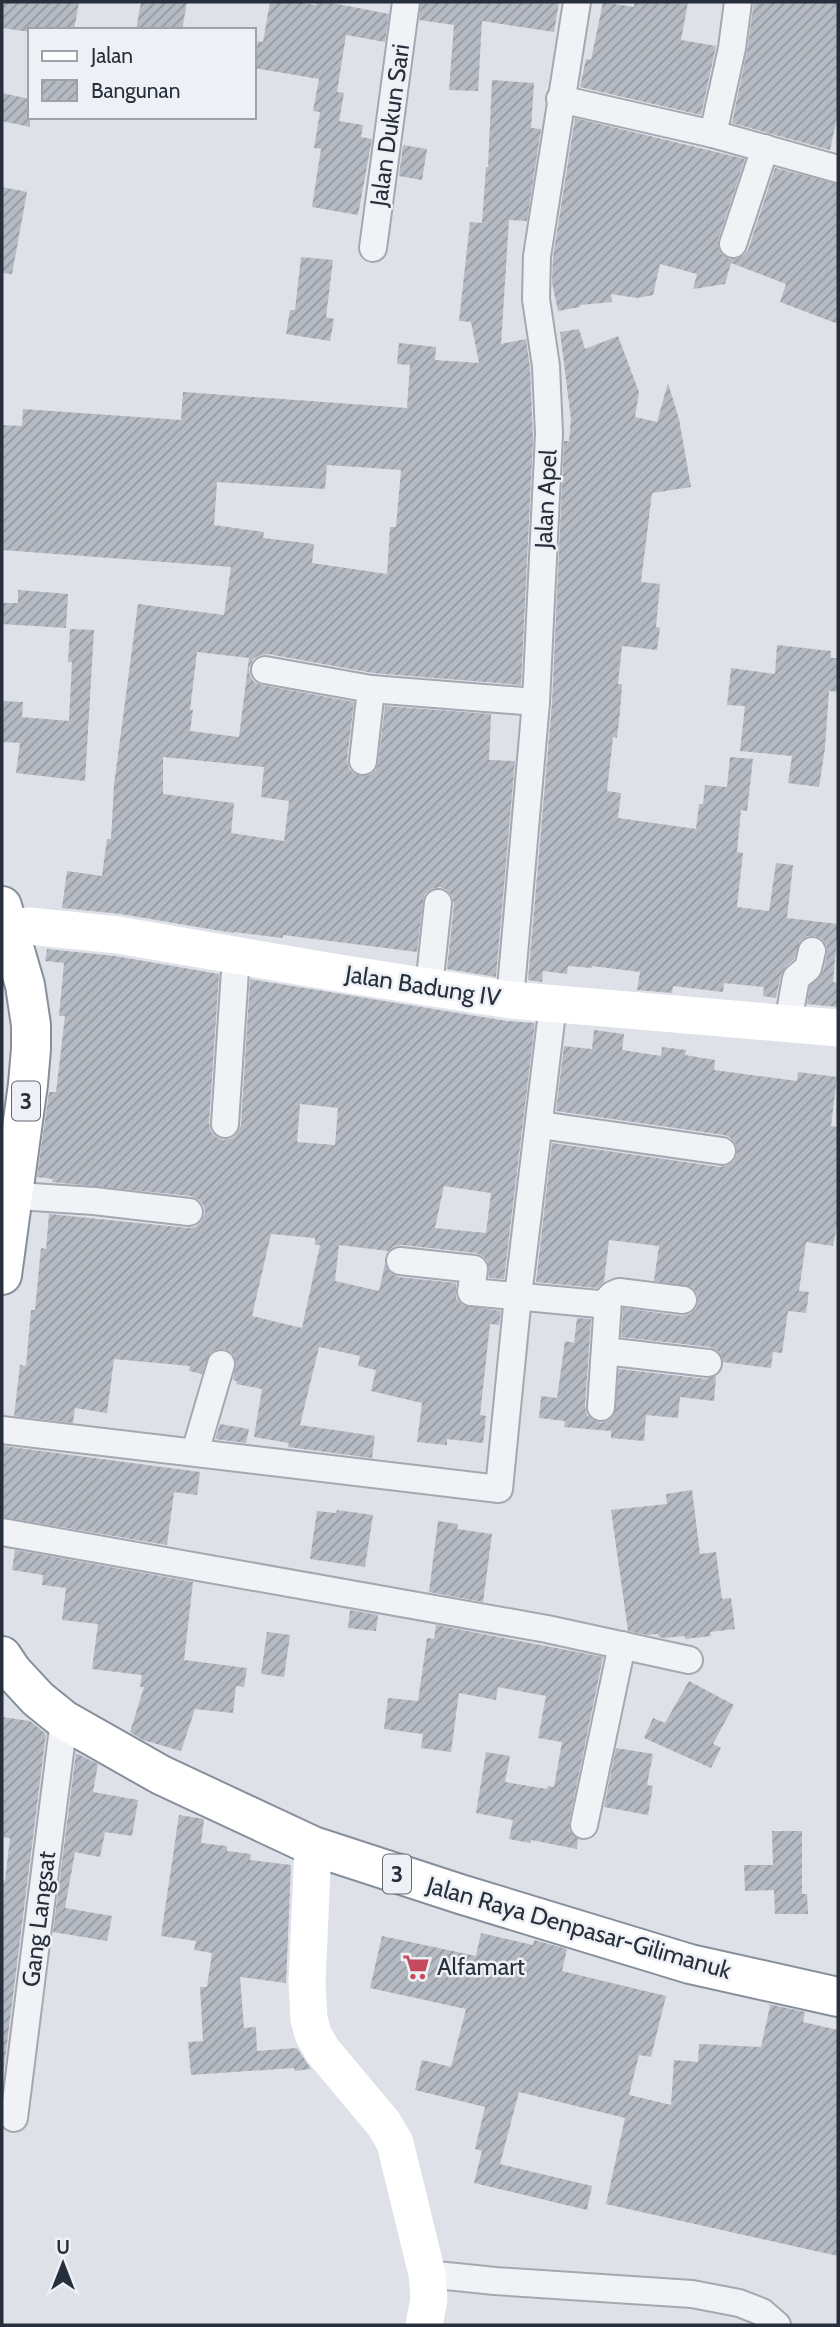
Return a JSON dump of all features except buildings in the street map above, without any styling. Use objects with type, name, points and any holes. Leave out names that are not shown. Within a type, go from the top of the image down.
[{"type":"highway","name":"3","points":[[2,1275],[7,1195],[31,1049],[29,1004],[4,920]]},
{"type":"highway","name":"Jalan Raya Denpasar-Gilimanuk","points":[[2,1656],[38,1699],[64,1720],[161,1775],[313,1846],[690,1964],[838,1997]]},
{"type":"street","name":"Jalan Dukun Sari","points":[[373,248],[406,2]]},
{"type":"street","name":"Jalan Apel","points":[[510,1000],[536,702],[549,434],[546,366],[536,299],[537,256],[577,2]]},
{"type":"street","points":[[713,134],[732,48],[738,2]]},
{"type":"street","points":[[561,99],[713,134],[838,169]]},
{"type":"street","points":[[733,244],[765,148]]},
{"type":"street","points":[[265,670],[371,688],[536,702]]},
{"type":"street","points":[[363,761],[371,688]]},
{"type":"street","points":[[429,987],[438,903]]},
{"type":"street","name":"Jalan Badung IV","points":[[4,920],[29,926],[107,933],[510,1000],[838,1028]]},
{"type":"street","points":[[788,1023],[796,978],[808,968],[812,951]]},
{"type":"street","points":[[225,1124],[236,955]]},
{"type":"street","points":[[2,1430],[499,1489],[518,1296],[553,1004]]},
{"type":"street","points":[[540,1125],[722,1151]]},
{"type":"street","points":[[7,1195],[94,1201],[189,1212]]},
{"type":"street","points":[[400,1261],[474,1269],[471,1292],[590,1304],[604,1304],[612,1295],[620,1292],[683,1300]]},
{"type":"street","points":[[601,1407],[608,1301]]},
{"type":"street","points":[[605,1351],[708,1363]]},
{"type":"street","points":[[195,1452],[221,1364]]},
{"type":"street","points":[[2,1532],[547,1629],[689,1660]]},
{"type":"street","points":[[584,1825],[622,1645]]},
{"type":"street","name":"Gang Langsat","points":[[14,2118],[64,1720]]},
{"type":"street","points":[[313,1846],[307,1983],[309,2019],[313,2034],[322,2050],[384,2124],[395,2143],[427,2274],[429,2300],[424,2325]]},
{"type":"street","points":[[427,2274],[692,2294],[737,2314],[762,2312],[777,2325]]},
{"type":"place","name":"Alfamart","points":[[416,1967]]}]
